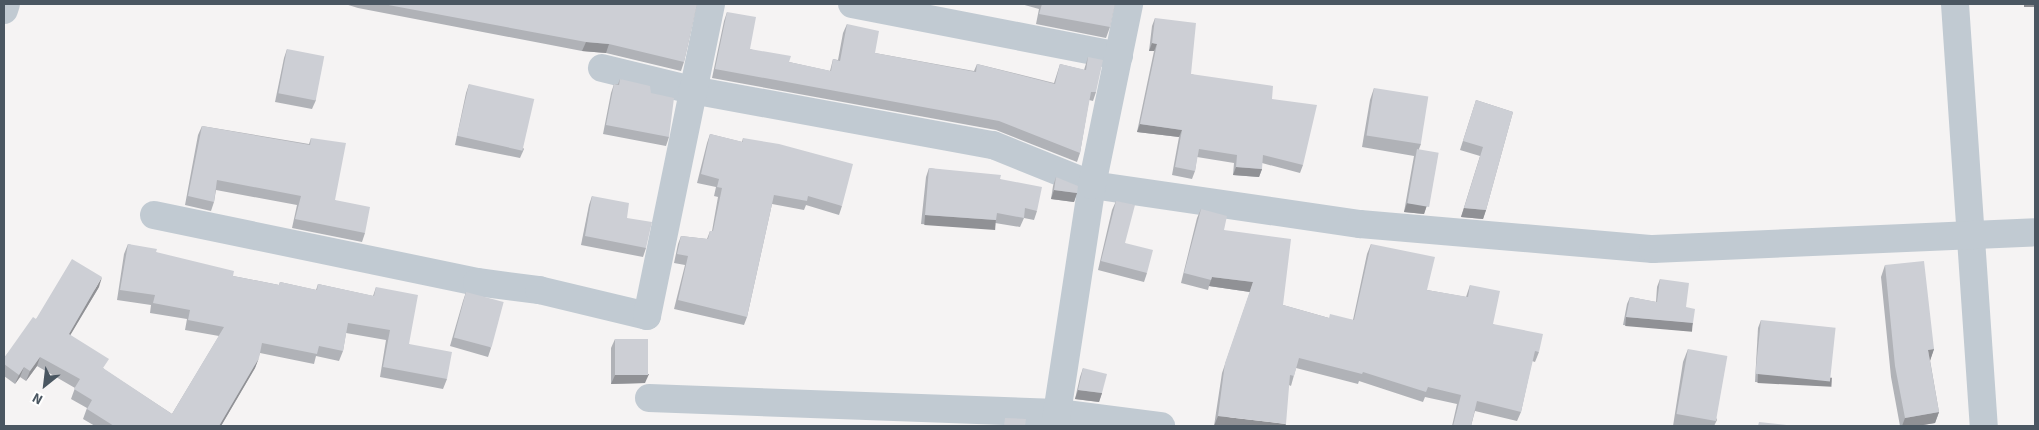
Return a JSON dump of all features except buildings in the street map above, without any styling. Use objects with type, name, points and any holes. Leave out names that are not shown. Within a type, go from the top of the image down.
[{"type":"street","points":[[4,10],[6,4]]},
{"type":"street","points":[[154,215],[477,282],[539,290],[647,316],[711,4]]},
{"type":"street","points":[[852,4],[1119,56]]},
{"type":"street","points":[[1056,419],[1092,185],[1129,4]]},
{"type":"street","points":[[1954,4],[1984,426]]},
{"type":"street","points":[[602,68],[692,90],[993,145],[1092,185],[1360,224],[1653,248],[1970,233],[2035,232]]},
{"type":"street","points":[[649,398],[1161,426]]}]
